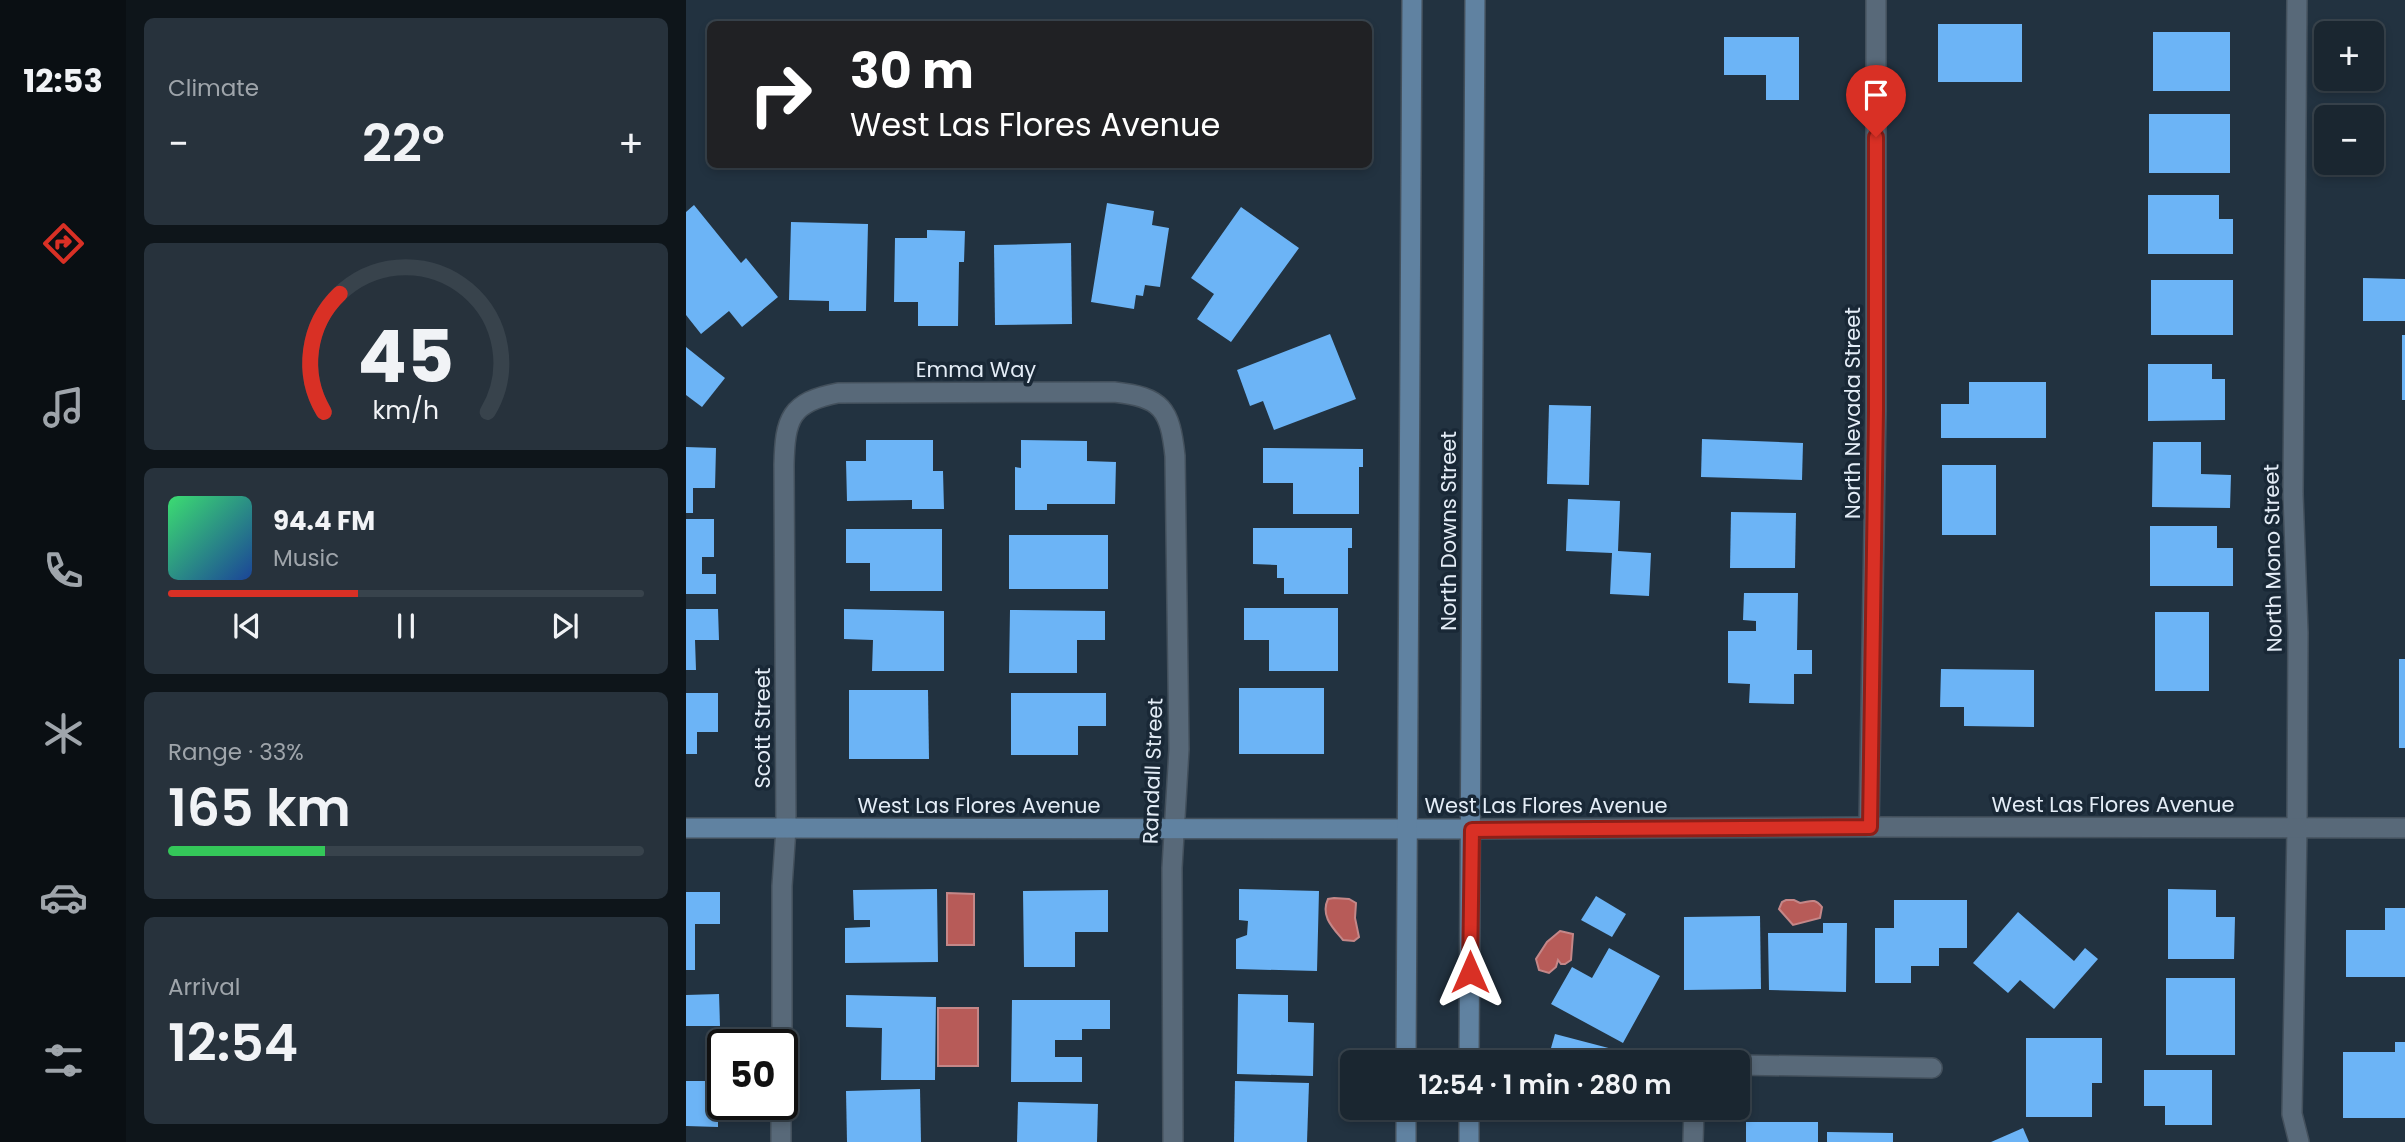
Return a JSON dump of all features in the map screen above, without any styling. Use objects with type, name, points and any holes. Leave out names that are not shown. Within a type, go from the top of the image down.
[{"type":"main road","name":"North Downs Street","points":[[1406,1050],[1412,0]]},
{"type":"main road","name":"North Downs Street","points":[[1469,1050],[1475,0]]},
{"type":"main road","name":"West Las Flores Avenue","points":[[686,828],[1472,830]]},
{"type":"main road","points":[[1406,1120],[1406,1142]]},
{"type":"main road","points":[[1469,1120],[1469,1142]]},
{"type":"street","name":"North Nevada Street","points":[[1870,827],[1876,411],[1876,0]]},
{"type":"street","name":"North Mono Street","points":[[2297,0],[2293,483],[2298,633],[2292,1114],[2300,1142]]},
{"type":"street","name":"Emma Way","points":[[794,412],[815,397],[838,393],[1114,392],[1138,394],[1160,405]]},
{"type":"street","name":"Randall Street","points":[[1160,405],[1172,429],[1175,456],[1179,749],[1172,868],[1173,1142]]},
{"type":"street","name":"Scott Street","points":[[782,1029],[782,886],[786,828],[784,465],[785,434],[794,412]]},
{"type":"street","name":"West Las Flores Avenue","points":[[1472,830],[1870,827],[2405,828]]},
{"type":"street","points":[[1750,1065],[1932,1068]]},
{"type":"street","points":[[781,1142],[782,1120]]},
{"type":"street","points":[[1693,1142],[1694,1120]]},
{"type":"shaded area","points":[[947,893],[974,894],[974,945],[947,945]]},
{"type":"shaded area","points":[[1328,899],[1349,899],[1356,903],[1355,918],[1359,937],[1354,941],[1343,940],[1329,921],[1326,905]]},
{"type":"shaded area","points":[[1786,900],[1817,902],[1822,907],[1820,918],[1793,925],[1779,909]]},
{"type":"shaded area","points":[[1560,931],[1573,934],[1571,960],[1561,964],[1558,960],[1556,967],[1549,973],[1539,970],[1536,959],[1547,942]]},
{"type":"shaded area","points":[[938,1008],[978,1008],[978,1066],[938,1066]]},
{"type":"building","points":[[1938,24],[2022,24],[2022,82],[1938,82]]},
{"type":"building","points":[[2153,32],[2230,32],[2230,91],[2153,91]]},
{"type":"building","points":[[1724,37],[1799,37],[1799,100],[1766,100],[1766,75],[1724,75]]},
{"type":"building","points":[[2149,114],[2230,114],[2230,173],[2149,173]]},
{"type":"building","points":[[2148,195],[2219,195],[2219,219],[2233,219],[2233,254],[2148,254]]},
{"type":"building","points":[[1107,203],[1154,211],[1152,225],[1169,228],[1160,287],[1145,285],[1143,296],[1136,295],[1134,309],[1091,302]]},
{"type":"building","points":[[694,205],[741,263],[746,258],[778,297],[742,327],[729,311],[701,334],[686,315],[686,212]]},
{"type":"building","points":[[1241,207],[1299,248],[1231,342],[1197,319],[1214,294],[1191,278]]},
{"type":"building","points":[[791,222],[868,224],[866,311],[829,311],[829,301],[789,300]]},
{"type":"building","points":[[927,230],[965,231],[964,262],[959,262],[958,326],[918,326],[918,302],[894,302],[895,238],[927,238]]},
{"type":"building","points":[[1071,243],[1072,324],[995,325],[994,245]]},
{"type":"building","points":[[2363,278],[2405,279],[2405,321],[2363,321]]},
{"type":"building","points":[[2151,280],[2233,280],[2233,335],[2151,335]]},
{"type":"building","points":[[1330,334],[1356,399],[1274,430],[1263,401],[1250,406],[1237,370]]},
{"type":"building","points":[[2402,335],[2405,335],[2405,400],[2402,400]]},
{"type":"building","points":[[686,347],[725,378],[702,407],[686,395]]},
{"type":"building","points":[[2148,364],[2212,364],[2212,379],[2225,379],[2225,420],[2148,421]]},
{"type":"building","points":[[1969,382],[2046,382],[2046,438],[1941,438],[1941,404],[1969,404]]},
{"type":"building","points":[[1549,405],[1591,406],[1589,485],[1547,484]]},
{"type":"building","points":[[1702,439],[1803,443],[1802,480],[1701,477]]},
{"type":"building","points":[[866,440],[933,440],[933,471],[943,471],[944,509],[912,509],[912,500],[847,501],[846,461],[866,461]]},
{"type":"building","points":[[1021,440],[1087,441],[1087,461],[1116,462],[1115,504],[1047,504],[1047,510],[1015,510],[1015,467],[1021,468]]},
{"type":"building","points":[[2153,442],[2201,442],[2201,474],[2231,475],[2230,508],[2152,507]]},
{"type":"building","points":[[686,447],[716,448],[715,488],[693,488],[693,513],[686,513]]},
{"type":"building","points":[[1263,448],[1363,449],[1363,467],[1359,467],[1359,514],[1293,514],[1293,483],[1263,483]]},
{"type":"building","points":[[1942,465],[1996,465],[1996,535],[1942,535]]},
{"type":"building","points":[[1568,499],[1620,501],[1618,551],[1651,553],[1649,596],[1610,594],[1612,553],[1566,551]]},
{"type":"building","points":[[1731,512],[1796,513],[1795,568],[1730,568]]},
{"type":"building","points":[[686,519],[714,519],[714,557],[702,557],[702,574],[716,574],[716,594],[686,594]]},
{"type":"building","points":[[2150,526],[2217,526],[2217,548],[2233,548],[2233,586],[2150,586]]},
{"type":"building","points":[[1253,528],[1352,528],[1352,548],[1348,548],[1348,594],[1284,594],[1284,578],[1277,578],[1277,565],[1253,564]]},
{"type":"building","points":[[846,529],[942,529],[942,591],[870,591],[870,563],[846,563]]},
{"type":"building","points":[[1009,535],[1108,535],[1108,589],[1009,589]]},
{"type":"building","points":[[1744,593],[1798,593],[1797,650],[1812,650],[1812,674],[1794,674],[1794,704],[1749,703],[1750,684],[1728,683],[1728,631],[1756,631],[1756,621],[1743,620]]},
{"type":"building","points":[[1244,608],[1338,608],[1338,671],[1269,671],[1269,640],[1244,640]]},
{"type":"building","points":[[686,609],[718,609],[719,640],[695,640],[696,670],[686,670]]},
{"type":"building","points":[[844,609],[944,611],[944,671],[872,671],[873,640],[844,639]]},
{"type":"building","points":[[1010,610],[1105,611],[1105,640],[1077,640],[1077,673],[1009,673]]},
{"type":"building","points":[[2155,612],[2209,612],[2209,691],[2155,691]]},
{"type":"building","points":[[2399,659],[2405,659],[2405,748],[2399,748]]},
{"type":"building","points":[[1941,669],[2034,670],[2034,727],[1964,726],[1964,707],[1940,707]]},
{"type":"building","points":[[1239,688],[1324,688],[1324,754],[1239,754]]},
{"type":"building","points":[[849,690],[928,690],[929,759],[849,759]]},
{"type":"building","points":[[686,693],[718,693],[718,732],[697,732],[697,754],[686,754]]},
{"type":"building","points":[[1011,693],[1106,693],[1106,726],[1078,726],[1078,755],[1011,755]]},
{"type":"building","points":[[937,889],[938,962],[845,963],[845,928],[870,927],[870,920],[854,920],[853,890]]},
{"type":"building","points":[[1239,889],[1319,891],[1317,971],[1236,969],[1236,939],[1247,935],[1248,921],[1239,920]]},
{"type":"building","points":[[2168,889],[2216,890],[2216,917],[2235,917],[2234,959],[2168,959]]},
{"type":"building","points":[[1108,890],[1108,932],[1075,932],[1075,967],[1024,967],[1023,891]]},
{"type":"building","points":[[686,892],[720,892],[720,924],[695,924],[695,970],[686,970]]},
{"type":"building","points":[[1596,896],[1626,914],[1612,937],[1581,920]]},
{"type":"building","points":[[1894,900],[1967,900],[1967,948],[1939,948],[1939,966],[1911,966],[1911,983],[1875,983],[1875,928],[1894,928]]},
{"type":"building","points":[[2385,908],[2405,908],[2405,977],[2346,977],[2346,930],[2385,930]]},
{"type":"building","points":[[2018,912],[2074,961],[2085,948],[2098,959],[2054,1009],[2020,980],[2008,993],[1973,963]]},
{"type":"building","points":[[1760,916],[1761,989],[1684,990],[1684,917]]},
{"type":"building","points":[[1823,923],[1847,923],[1846,992],[1769,990],[1768,933],[1823,933]]},
{"type":"building","points":[[1609,948],[1660,976],[1623,1043],[1551,1004],[1572,967],[1592,978]]},
{"type":"building","points":[[2166,978],[2235,978],[2235,1055],[2166,1055]]},
{"type":"building","points":[[719,994],[720,1026],[686,1026],[686,995]]},
{"type":"building","points":[[1238,994],[1288,995],[1288,1022],[1314,1023],[1313,1076],[1237,1074]]},
{"type":"building","points":[[846,995],[936,997],[935,1080],[881,1080],[882,1028],[846,1027]]},
{"type":"building","points":[[1012,1000],[1110,1000],[1110,1029],[1082,1029],[1082,1040],[1055,1040],[1055,1057],[1082,1057],[1082,1082],[1011,1082]]},
{"type":"building","points":[[1555,1034],[1616,1050],[1550,1050]]},
{"type":"building","points":[[2026,1038],[2102,1038],[2102,1083],[2092,1083],[2092,1117],[2026,1117]]},
{"type":"building","points":[[2395,1042],[2405,1042],[2405,1118],[2343,1118],[2343,1052],[2395,1052]]},
{"type":"building","points":[[2144,1070],[2212,1070],[2212,1125],[2165,1125],[2165,1106],[2144,1106]]},
{"type":"building","points":[[686,1081],[707,1081],[707,1120],[718,1120],[718,1127],[686,1126]]},
{"type":"building","points":[[1235,1081],[1309,1083],[1307,1142],[1234,1142]]},
{"type":"building","points":[[920,1089],[921,1142],[847,1142],[846,1091]]},
{"type":"building","points":[[1018,1102],[1098,1104],[1097,1142],[1017,1142]]},
{"type":"building","points":[[1746,1122],[1818,1122],[1818,1142],[1746,1142]]},
{"type":"building","points":[[2023,1128],[2029,1142],[1991,1142]]},
{"type":"building","points":[[1827,1132],[1893,1133],[1893,1142],[1827,1142]]},
{"type":"route","points":[[1470,972],[1472,830],[1870,827],[1876,411],[1876,137]]}]
